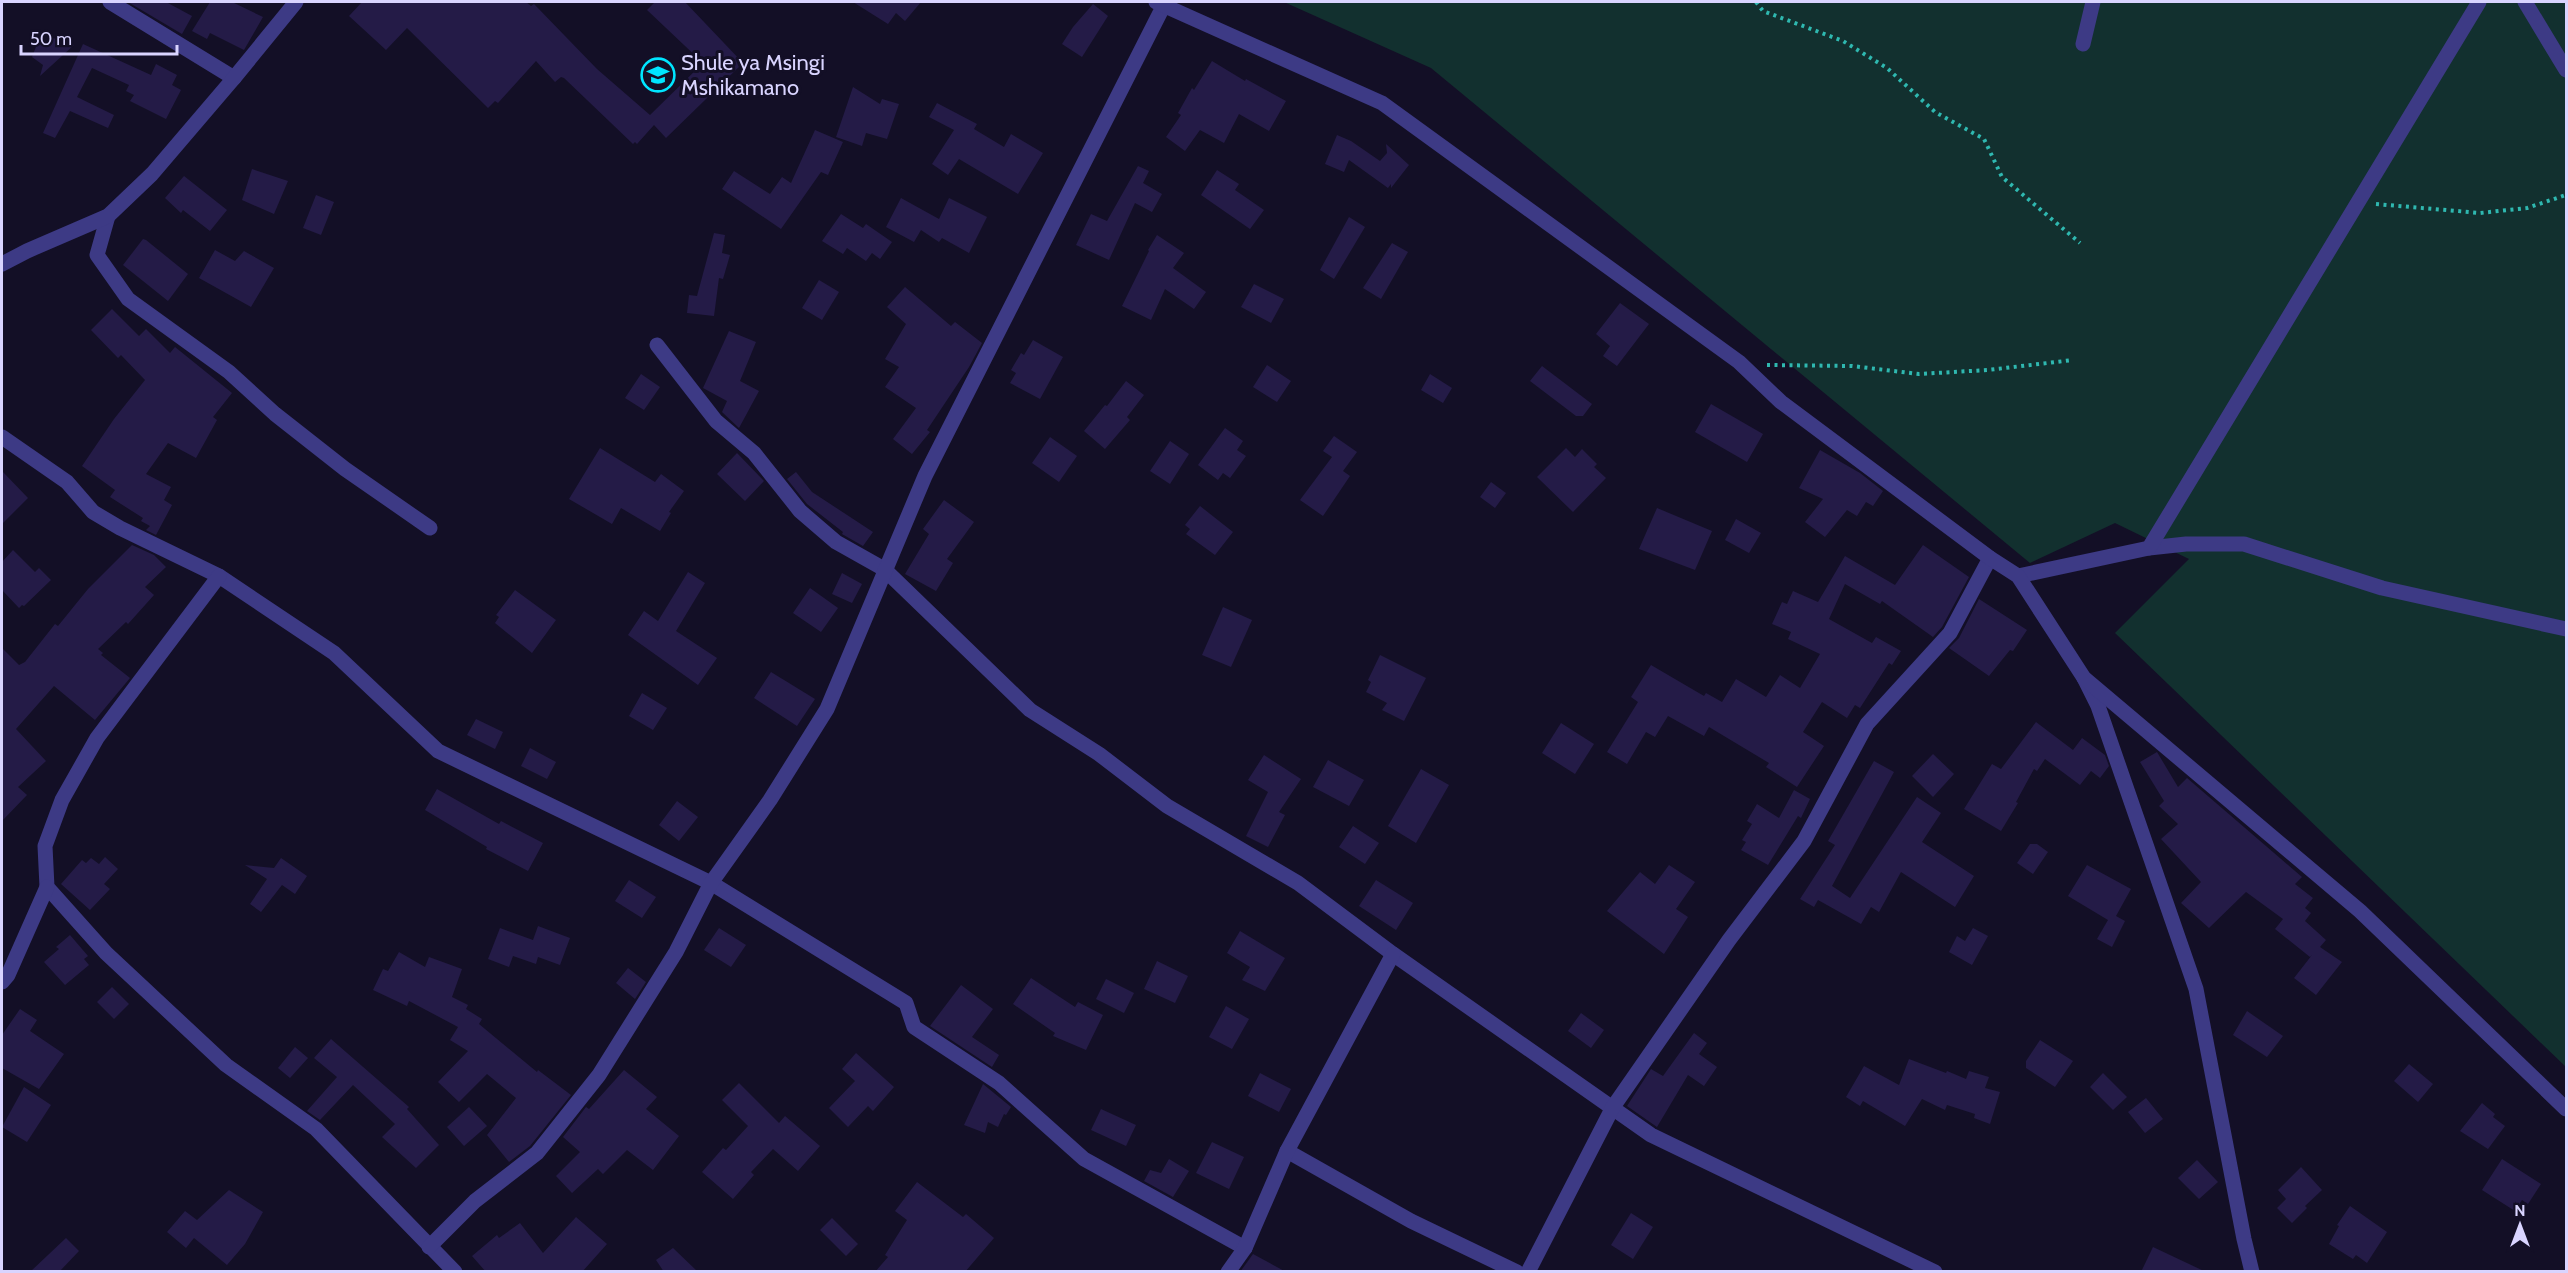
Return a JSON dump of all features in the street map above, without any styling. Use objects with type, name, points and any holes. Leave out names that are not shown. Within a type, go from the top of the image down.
[{"type":"street","points":[[110,2],[234,78]]},
{"type":"street","points":[[2,264],[108,216],[153,174],[296,2]]},
{"type":"street","points":[[2083,44],[2093,2]]},
{"type":"street","points":[[2149,548],[2479,2]]},
{"type":"street","points":[[2525,2],[2566,70]]},
{"type":"street","points":[[429,1246],[475,1201],[537,1153],[599,1075],[676,952],[711,883],[770,800],[827,709],[925,476],[1160,3],[1382,103],[1739,362],[1781,402],[1990,558],[2018,576],[2084,678],[2098,706],[2196,989],[2244,1239],[2253,1272]]},
{"type":"street","points":[[108,216],[97,255],[128,299],[229,372],[276,414],[345,469],[430,528]]},
{"type":"street","points":[[657,345],[716,421],[754,453],[800,511],[836,542],[884,569],[1030,710],[1099,754],[1167,806],[1298,883],[1393,954],[1651,1135],[1935,1272]]},
{"type":"street","points":[[2,437],[67,482],[93,512],[120,528],[219,576],[334,653],[438,751],[711,883],[906,1003],[914,1027],[999,1083],[1084,1159],[1245,1248]]},
{"type":"street","points":[[2018,576],[2149,548],[2186,544],[2244,544],[2382,588],[2566,629]]},
{"type":"street","points":[[1528,1272],[1613,1107],[1729,940],[1804,841],[1867,724],[1950,633],[1990,558]]},
{"type":"street","points":[[2,982],[9,975],[47,887],[45,846],[62,800],[97,738],[219,576]]},
{"type":"street","points":[[2084,678],[2360,911],[2566,1109]]},
{"type":"street","points":[[47,887],[106,953],[226,1065],[316,1129],[455,1272]]},
{"type":"street","points":[[1228,1272],[1245,1248],[1287,1151],[1393,954]]},
{"type":"street","points":[[1287,1151],[1411,1221],[1517,1272]]},
{"type":"path","points":[[1756,2],[1763,10],[1844,41],[1887,68],[1935,112],[1984,139],[2002,177],[2080,243]]},
{"type":"path","points":[[2358,202],[2480,213],[2527,208],[2566,195]]},
{"type":"path","points":[[1739,362],[1783,366],[1852,366],[1919,374],[2073,360]]},
{"type":"green space","points":[[1284,2],[2566,2],[2566,1067],[2115,633],[2189,559],[2115,523],[2030,563],[1431,68]]},
{"type":"building","points":[[128,2],[166,2],[192,16],[182,34]]},
{"type":"building","points":[[210,2],[232,2],[263,17],[244,50],[210,33],[207,39],[192,31]]},
{"type":"building","points":[[362,2],[526,2],[531,6],[534,4],[597,69],[650,115],[703,63],[647,10],[655,2],[685,2],[743,63],[666,138],[654,125],[637,144],[635,142],[633,144],[564,78],[561,77],[555,82],[536,61],[498,103],[495,101],[488,108],[407,28],[386,50],[349,16]]},
{"type":"building","points":[[853,2],[921,2],[905,21],[896,13],[888,24]]},
{"type":"building","points":[[1093,4],[1108,16],[1082,57],[1062,44]]},
{"type":"building","points":[[53,38],[74,45],[40,76],[43,65],[32,57],[39,39],[51,43]]},
{"type":"building","points":[[83,44],[151,75],[156,64],[177,75],[172,85],[181,90],[166,119],[130,101],[134,95],[126,91],[129,85],[92,68],[77,97],[114,115],[108,128],[70,111],[55,138],[43,133]]},
{"type":"building","points":[[1212,61],[1245,81],[1246,79],[1286,101],[1269,131],[1239,114],[1224,143],[1200,130],[1185,151],[1166,137],[1181,115],[1178,113],[1192,88],[1194,90]]},
{"type":"building","points":[[853,87],[880,104],[882,99],[899,104],[887,139],[866,133],[862,146],[836,137]]},
{"type":"building","points":[[937,103],[977,124],[974,129],[1004,147],[1011,134],[1043,153],[1018,194],[959,159],[948,175],[932,164],[954,130],[929,117]]},
{"type":"building","points":[[815,130],[843,142],[828,175],[821,172],[781,229],[722,189],[734,171],[770,194],[782,177],[791,183]]},
{"type":"building","points":[[1337,135],[1351,141],[1380,161],[1387,153],[1386,144],[1409,165],[1391,188],[1391,184],[1388,188],[1349,160],[1344,172],[1325,164]]},
{"type":"building","points":[[1138,166],[1149,171],[1143,183],[1162,194],[1152,212],[1135,203],[1109,260],[1076,245],[1091,214],[1107,221]]},
{"type":"building","points":[[252,169],[288,181],[274,214],[242,200]]},
{"type":"building","points":[[1217,170],[1239,184],[1235,190],[1264,210],[1250,229],[1201,195]]},
{"type":"building","points":[[184,176],[227,210],[210,231],[183,210],[181,213],[165,198]]},
{"type":"building","points":[[316,195],[334,202],[321,235],[303,228]]},
{"type":"building","points":[[901,198],[939,219],[949,198],[987,217],[969,253],[942,238],[939,242],[921,230],[914,242],[886,227]]},
{"type":"building","points":[[841,214],[863,228],[866,224],[892,242],[880,259],[872,253],[866,261],[847,248],[843,254],[822,241]]},
{"type":"building","points":[[1349,217],[1365,227],[1334,279],[1320,270]]},
{"type":"building","points":[[714,233],[725,235],[722,253],[730,255],[723,279],[719,278],[714,316],[687,313],[689,295],[697,296]]},
{"type":"building","points":[[1157,235],[1184,253],[1173,268],[1206,292],[1194,309],[1165,289],[1151,320],[1122,306]]},
{"type":"building","points":[[143,239],[188,274],[168,301],[123,265]]},
{"type":"building","points":[[1392,243],[1408,252],[1381,299],[1363,288]]},
{"type":"building","points":[[215,250],[235,261],[244,251],[274,268],[251,307],[199,278]]},
{"type":"building","points":[[819,280],[839,292],[822,320],[802,308]]},
{"type":"building","points":[[1254,284],[1284,299],[1271,323],[1241,307]]},
{"type":"building","points":[[905,287],[951,326],[955,322],[982,343],[969,367],[927,430],[930,432],[912,454],[893,439],[916,408],[885,387],[899,367],[885,359],[906,324],[887,307]]},
{"type":"building","points":[[1620,303],[1649,324],[1617,366],[1603,356],[1610,346],[1596,334]]},
{"type":"building","points":[[112,309],[139,336],[146,329],[170,353],[175,347],[232,393],[213,417],[217,420],[196,458],[168,443],[146,474],[171,487],[164,500],[172,505],[156,535],[146,530],[150,526],[141,521],[143,518],[110,497],[115,490],[82,466],[114,419],[145,380],[121,355],[118,358],[91,330]]},
{"type":"building","points":[[729,331],[756,342],[740,381],[759,391],[739,428],[722,412],[727,401],[703,388]]},
{"type":"building","points":[[1033,340],[1063,357],[1040,399],[1010,383],[1016,373],[1011,370],[1021,353],[1024,355]]},
{"type":"building","points":[[1267,365],[1291,381],[1277,402],[1253,387]]},
{"type":"building","points":[[1542,366],[1592,404],[1583,416],[1576,416],[1530,381]]},
{"type":"building","points":[[641,374],[660,387],[644,410],[625,398]]},
{"type":"building","points":[[1430,374],[1452,388],[1443,403],[1421,390]]},
{"type":"building","points":[[1126,381],[1144,395],[1127,417],[1130,420],[1105,449],[1084,431]]},
{"type":"building","points":[[1711,404],[1763,434],[1747,462],[1695,432]]},
{"type":"building","points":[[1225,428],[1243,441],[1237,450],[1246,456],[1230,478],[1223,473],[1218,480],[1198,465]]},
{"type":"building","points":[[1334,436],[1357,452],[1343,471],[1350,476],[1323,516],[1300,500],[1332,457],[1323,451]]},
{"type":"building","points":[[1050,437],[1077,456],[1059,482],[1032,463]]},
{"type":"building","points":[[1170,441],[1189,454],[1170,484],[1150,471]]},
{"type":"building","points":[[600,448],[655,482],[661,474],[684,491],[669,512],[671,513],[660,531],[621,508],[612,524],[569,499]]},
{"type":"building","points":[[1566,448],[1575,457],[1582,449],[1597,464],[1594,467],[1606,478],[1573,512],[1537,477]]},
{"type":"building","points":[[1820,450],[1860,473],[1883,491],[1873,506],[1866,502],[1857,516],[1847,510],[1825,537],[1805,522],[1823,499],[1799,488]]},
{"type":"building","points":[[737,453],[764,481],[745,501],[717,474]]},
{"type":"building","points":[[2,471],[28,498],[2,524]]},
{"type":"building","points":[[796,472],[812,492],[873,532],[863,546],[842,534],[843,532],[807,504],[787,479]]},
{"type":"building","points":[[1491,482],[1506,493],[1495,508],[1480,497]]},
{"type":"building","points":[[944,500],[974,522],[947,559],[953,563],[936,591],[905,574],[929,534],[923,529]]},
{"type":"building","points":[[1200,506],[1233,532],[1215,555],[1186,534],[1190,529],[1185,525]]},
{"type":"building","points":[[1657,508],[1712,531],[1695,570],[1639,549]]},
{"type":"building","points":[[1736,519],[1761,533],[1749,553],[1725,540]]},
{"type":"building","points":[[132,545],[154,555],[166,567],[145,587],[154,595],[128,624],[126,622],[98,649],[103,653],[101,655],[130,678],[95,720],[54,686],[16,729],[46,761],[18,787],[27,795],[2,821],[2,648],[19,665],[25,662],[55,624],[58,626],[88,589]]},
{"type":"building","points":[[1923,545],[1969,577],[1942,627],[1933,637],[1882,601],[1880,604],[1845,584],[1829,619],[1872,643],[1876,637],[1901,651],[1892,665],[1889,663],[1860,708],[1855,705],[1847,718],[1822,702],[1803,732],[1824,746],[1797,787],[1766,767],[1769,763],[1709,727],[1704,736],[1668,716],[1655,737],[1646,732],[1627,764],[1607,752],[1638,702],[1631,697],[1651,665],[1704,696],[1706,693],[1722,702],[1736,679],[1766,697],[1780,675],[1800,688],[1820,654],[1788,639],[1791,632],[1772,624],[1782,602],[1787,604],[1793,591],[1818,602],[1845,556],[1895,585]]},
{"type":"building","points":[[13,550],[35,572],[39,568],[51,580],[19,608],[2,590],[2,562]]},
{"type":"building","points":[[688,572],[705,583],[676,631],[717,658],[698,685],[628,635],[644,611],[658,621]]},
{"type":"building","points":[[842,573],[862,584],[852,603],[832,594]]},
{"type":"building","points":[[810,588],[838,608],[821,632],[793,613]]},
{"type":"building","points":[[515,590],[556,620],[532,653],[495,623],[499,617],[496,615]]},
{"type":"building","points":[[1979,599],[2027,630],[2013,651],[2010,650],[1989,676],[1949,648],[1959,638]]},
{"type":"building","points":[[1223,607],[1252,620],[1231,667],[1202,655]]},
{"type":"building","points":[[1380,655],[1426,678],[1404,721],[1382,710],[1387,703],[1366,692],[1371,682],[1368,680]]},
{"type":"building","points":[[771,672],[815,699],[797,726],[754,698]]},
{"type":"building","points":[[642,693],[667,708],[653,730],[629,716]]},
{"type":"building","points":[[476,719],[503,732],[495,749],[467,735]]},
{"type":"building","points":[[2036,722],[2073,750],[2082,738],[2105,755],[2109,766],[2100,778],[2091,771],[2080,785],[2045,759],[2037,771],[2034,769],[2016,802],[2018,803],[2001,831],[1964,809],[1992,764],[2001,769]]},
{"type":"building","points":[[1561,723],[1594,744],[1575,774],[1542,753]]},
{"type":"building","points":[[530,748],[556,762],[547,779],[521,766]]},
{"type":"building","points":[[2157,752],[2178,787],[2187,778],[2302,877],[2295,884],[2313,898],[2305,908],[2311,913],[2305,921],[2326,940],[2320,947],[2342,962],[2316,995],[2294,978],[2312,955],[2310,957],[2275,929],[2283,919],[2246,892],[2209,928],[2181,903],[2201,882],[2161,839],[2178,824],[2159,806],[2164,801],[2140,762]]},
{"type":"building","points":[[1933,754],[1954,774],[1933,797],[1912,776]]},
{"type":"building","points":[[1264,755],[1301,779],[1279,812],[1285,815],[1268,847],[1246,836],[1268,792],[1248,780]]},
{"type":"building","points":[[1328,760],[1364,780],[1349,806],[1313,787]]},
{"type":"building","points":[[1874,761],[1894,772],[1832,886],[1850,898],[1917,797],[1941,813],[1922,842],[1974,876],[1955,907],[1901,872],[1879,912],[1871,907],[1861,924],[1818,900],[1814,907],[1800,899],[1835,845],[1828,841]]},
{"type":"building","points":[[1421,769],[1449,785],[1416,843],[1388,826]]},
{"type":"building","points":[[437,789],[499,824],[501,821],[543,843],[528,871],[486,849],[487,847],[425,810]]},
{"type":"building","points":[[1794,790],[1810,799],[1801,818],[1798,816],[1768,865],[1741,850],[1746,842],[1742,840],[1752,824],[1747,821],[1757,804],[1779,818]]},
{"type":"building","points":[[677,801],[698,817],[679,841],[659,825]]},
{"type":"building","points":[[1353,826],[1379,843],[1365,864],[1339,847]]},
{"type":"building","points":[[2030,844],[2037,844],[2048,852],[2033,874],[2017,863]]},
{"type":"building","points":[[105,857],[118,869],[104,884],[110,889],[90,910],[61,884],[82,860],[86,863],[91,858],[99,864]]},
{"type":"building","points":[[281,858],[307,876],[295,894],[282,885],[261,912],[250,904],[267,879],[245,865],[274,868]]},
{"type":"building","points":[[1669,865],[1695,882],[1676,909],[1688,917],[1664,954],[1607,911],[1640,872],[1655,884]]},
{"type":"building","points":[[2087,865],[2131,889],[2116,916],[2125,921],[2112,947],[2097,939],[2108,920],[2068,896]]},
{"type":"building","points":[[629,880],[656,897],[642,918],[615,901]]},
{"type":"building","points":[[1376,880],[1413,903],[1396,930],[1359,906]]},
{"type":"building","points":[[538,926],[570,938],[560,965],[538,957],[536,964],[513,956],[509,967],[488,959],[500,928],[533,940]]},
{"type":"building","points":[[719,928],[746,945],[731,967],[704,950]]},
{"type":"building","points":[[1973,928],[1988,936],[1972,965],[1949,952],[1957,936],[1965,941]]},
{"type":"building","points":[[1240,931],[1285,958],[1265,991],[1242,980],[1250,967],[1227,953]]},
{"type":"building","points":[[70,935],[88,956],[84,959],[89,965],[65,985],[44,962]]},
{"type":"building","points":[[399,952],[425,967],[429,957],[462,969],[452,997],[468,1005],[466,1009],[482,1019],[479,1024],[537,1072],[538,1070],[571,1095],[530,1146],[509,1162],[487,1135],[516,1098],[487,1074],[459,1102],[438,1082],[468,1051],[450,1040],[458,1027],[409,1001],[407,1006],[373,990],[383,969],[388,971]]},
{"type":"building","points":[[1157,961],[1188,976],[1175,1003],[1144,989]]},
{"type":"building","points":[[628,968],[646,982],[635,999],[616,983]]},
{"type":"building","points":[[1031,978],[1075,1007],[1078,1002],[1103,1015],[1086,1050],[1053,1036],[1055,1033],[1013,1004]]},
{"type":"building","points":[[1106,979],[1134,993],[1124,1013],[1096,999]]},
{"type":"building","points":[[961,985],[993,1009],[972,1037],[999,1055],[992,1067],[930,1026]]},
{"type":"building","points":[[112,987],[129,1004],[114,1019],[97,1002]]},
{"type":"building","points":[[1226,1006],[1249,1019],[1232,1049],[1209,1037]]},
{"type":"building","points":[[20,1009],[37,1020],[30,1031],[64,1054],[39,1089],[2,1068],[2,1035]]},
{"type":"building","points":[[2247,1011],[2283,1036],[2267,1057],[2233,1035]]},
{"type":"building","points":[[1581,1013],[1604,1030],[1591,1048],[1568,1031]]},
{"type":"building","points":[[1694,1033],[1707,1043],[1699,1054],[1717,1067],[1704,1086],[1688,1075],[1657,1127],[1627,1106],[1651,1069],[1663,1076]]},
{"type":"building","points":[[331,1039],[409,1107],[407,1109],[439,1145],[416,1168],[382,1137],[395,1124],[353,1085],[320,1120],[307,1111],[337,1077],[314,1058]]},
{"type":"building","points":[[2040,1040],[2073,1061],[2055,1087],[2026,1068],[2026,1061]]},
{"type":"building","points":[[295,1047],[308,1058],[290,1078],[278,1068]]},
{"type":"building","points":[[856,1053],[894,1087],[873,1111],[868,1106],[848,1127],[829,1108],[855,1081],[842,1069]]},
{"type":"building","points":[[1909,1059],[1966,1079],[1969,1071],[1989,1077],[1985,1088],[2000,1092],[1990,1124],[1974,1118],[1975,1114],[1947,1105],[1945,1110],[1922,1099],[1905,1126],[1863,1101],[1860,1106],[1846,1097],[1864,1066],[1899,1085]]},
{"type":"building","points":[[2409,1064],[2433,1084],[2418,1102],[2394,1081]]},
{"type":"building","points":[[624,1070],[657,1097],[646,1109],[679,1136],[653,1170],[627,1150],[603,1174],[598,1169],[572,1193],[556,1176],[580,1152],[563,1137],[586,1107],[589,1109]]},
{"type":"building","points":[[1260,1073],[1291,1089],[1279,1112],[1248,1096]]},
{"type":"building","points":[[2103,1073],[2127,1097],[2113,1110],[2090,1087]]},
{"type":"building","points":[[739,1083],[779,1123],[785,1116],[820,1146],[798,1171],[773,1149],[751,1172],[754,1175],[733,1199],[702,1172],[723,1148],[726,1150],[748,1126],[722,1100]]},
{"type":"building","points":[[983,1084],[1011,1107],[1006,1115],[1004,1114],[998,1127],[988,1122],[985,1133],[964,1125]]},
{"type":"building","points":[[24,1087],[51,1105],[27,1142],[2,1127]]},
{"type":"building","points":[[2146,1098],[2163,1119],[2145,1133],[2128,1112]]},
{"type":"building","points":[[2482,1103],[2495,1114],[2493,1117],[2505,1126],[2488,1149],[2460,1131]]},
{"type":"building","points":[[469,1107],[487,1126],[464,1146],[447,1127]]},
{"type":"building","points":[[1101,1109],[1136,1125],[1126,1146],[1091,1130]]},
{"type":"building","points":[[1212,1142],[1244,1157],[1229,1189],[1196,1173]]},
{"type":"building","points":[[1169,1159],[1189,1171],[1173,1197],[1144,1181],[1150,1170],[1161,1173]]},
{"type":"building","points":[[2502,1159],[2541,1184],[2528,1204],[2522,1200],[2515,1211],[2482,1190]]},
{"type":"building","points":[[2197,1160],[2218,1182],[2199,1199],[2178,1178]]},
{"type":"building","points":[[2301,1167],[2322,1190],[2305,1206],[2307,1208],[2292,1223],[2277,1208],[2286,1199],[2278,1190]]},
{"type":"building","points":[[917,1182],[963,1217],[966,1214],[994,1238],[965,1272],[875,1272],[888,1257],[885,1255],[907,1220],[895,1211]]},
{"type":"building","points":[[229,1190],[263,1212],[245,1244],[227,1265],[194,1238],[186,1248],[167,1232],[185,1211],[197,1220]]},
{"type":"building","points":[[2350,1206],[2387,1232],[2367,1263],[2356,1255],[2353,1259],[2329,1244],[2339,1226],[2337,1225]]},
{"type":"building","points":[[1631,1213],[1653,1227],[1633,1259],[1611,1245]]},
{"type":"building","points":[[576,1217],[607,1244],[582,1272],[486,1272],[472,1256],[497,1235],[499,1238],[520,1223],[543,1253]]},
{"type":"building","points":[[832,1218],[858,1244],[846,1256],[820,1230]]},
{"type":"building","points":[[66,1238],[79,1251],[59,1272],[30,1272]]},
{"type":"building","points":[[2153,1247],[2206,1272],[2141,1272]]},
{"type":"building","points":[[673,1248],[698,1272],[664,1272],[656,1260]]},
{"type":"building","points":[[1253,1254],[1286,1272],[1240,1272]]},
{"type":"place","name":"Shule ya Msingi Mshikamano","points":[[658,75]]}]
